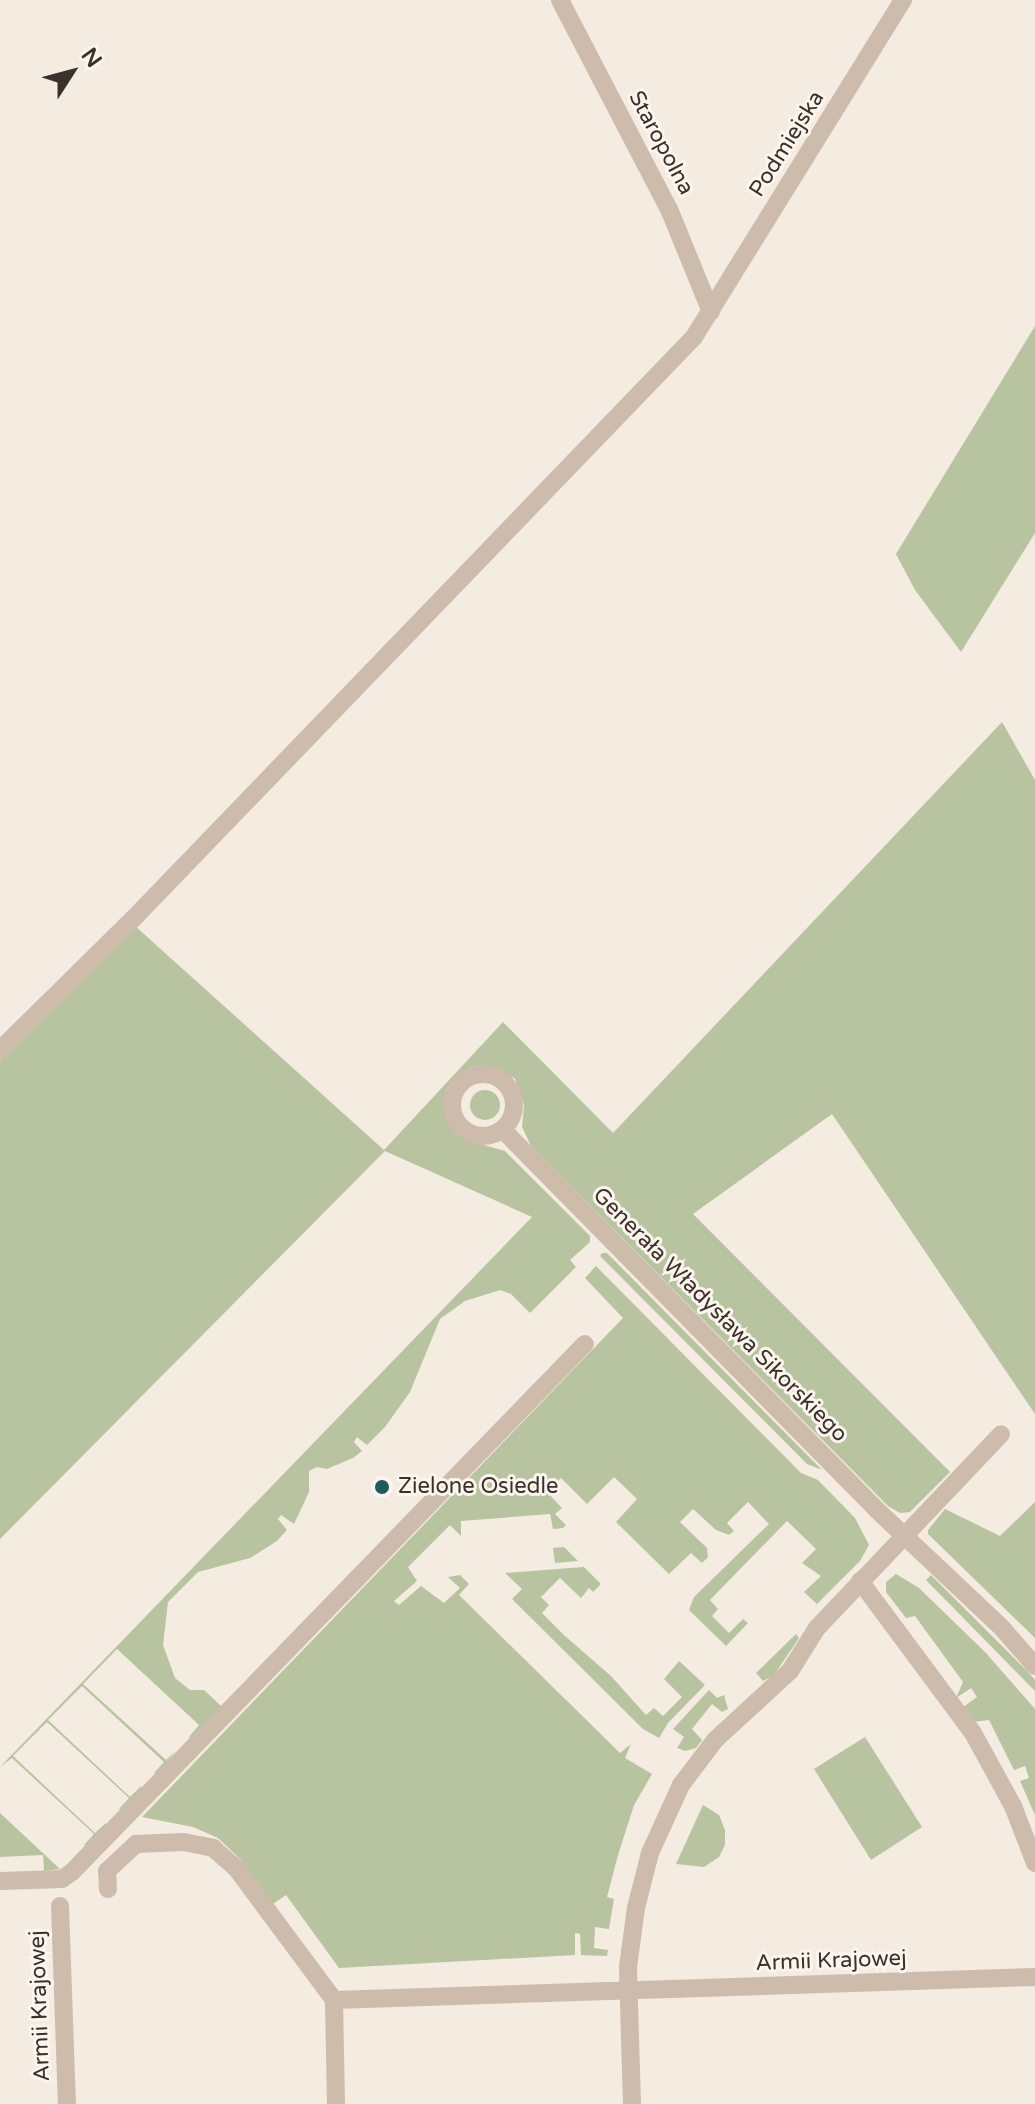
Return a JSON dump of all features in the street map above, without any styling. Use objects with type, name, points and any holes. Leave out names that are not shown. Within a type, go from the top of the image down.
[{"type":"street","name":"Staropolna","points":[[560,0],[669,209],[711,312]]},
{"type":"street","name":"Podmiejska","points":[[0,1050],[685,347],[711,312],[903,0]]},
{"type":"street","name":"Generała Władysława Sikorskiego","points":[[503,1130],[902,1535],[1002,1628],[1035,1666]]},
{"type":"street","points":[[0,1881],[62,1879],[72,1872],[585,1344]]},
{"type":"street","points":[[632,2104],[628,1993],[639,1894],[654,1843],[681,1785],[715,1740],[790,1671],[817,1628],[1001,1434]]},
{"type":"street","points":[[860,1581],[973,1733],[1013,1806],[1035,1863]]},
{"type":"street","points":[[108,1889],[107,1871],[136,1844],[183,1842],[213,1848],[236,1868],[334,2000],[336,2104]]},
{"type":"street","name":"Armii Krajowej","points":[[60,1906],[67,2104]]},
{"type":"street","name":"Armii Krajowej","points":[[334,2000],[628,1993],[1035,1977]]},
{"type":"green space","points":[[1035,326],[1035,533],[961,652],[915,590],[896,554]]},
{"type":"green space","points":[[1002,722],[1035,780],[1035,1414],[832,1114],[693,1214],[950,1472],[910,1512],[900,1513],[888,1506],[531,1146],[522,1127],[524,1105],[515,1079],[498,1068],[472,1066],[456,1077],[445,1098],[449,1125],[470,1141],[505,1151],[590,1236],[590,1242],[570,1260],[576,1267],[530,1313],[511,1294],[500,1290],[465,1301],[440,1319],[410,1392],[385,1427],[367,1445],[357,1437],[354,1442],[362,1451],[353,1458],[327,1469],[317,1467],[309,1471],[309,1492],[294,1524],[281,1515],[278,1519],[287,1530],[277,1541],[250,1558],[198,1572],[168,1602],[163,1645],[175,1678],[190,1690],[204,1690],[222,1707],[193,1738],[189,1737],[199,1725],[117,1649],[83,1684],[166,1760],[176,1750],[157,1774],[154,1773],[164,1762],[82,1686],[48,1720],[130,1797],[141,1786],[142,1791],[123,1810],[119,1809],[129,1798],[47,1722],[13,1756],[95,1833],[106,1823],[107,1826],[88,1846],[84,1845],[94,1834],[12,1758],[0,1767],[532,1217],[385,1151],[0,1539],[0,1060],[135,926],[384,1150],[503,1022],[613,1133]]},
{"type":"green space","points":[[485,1090],[496,1094],[500,1105],[496,1116],[485,1120],[474,1116],[470,1105],[474,1094]]},
{"type":"green space","points":[[607,1253],[822,1470],[807,1464],[600,1256]]},
{"type":"green space","points":[[596,1266],[801,1473],[818,1480],[855,1518],[869,1545],[860,1561],[817,1604],[804,1592],[821,1576],[802,1563],[816,1549],[787,1521],[710,1600],[718,1609],[712,1616],[729,1633],[743,1619],[748,1623],[726,1646],[689,1610],[694,1597],[769,1524],[748,1502],[727,1523],[734,1531],[729,1535],[716,1530],[693,1509],[680,1522],[707,1548],[708,1557],[702,1563],[691,1553],[669,1574],[616,1522],[637,1499],[614,1477],[587,1504],[561,1478],[547,1492],[562,1508],[555,1514],[566,1525],[563,1528],[553,1529],[550,1514],[461,1521],[461,1536],[450,1525],[408,1567],[417,1581],[394,1601],[399,1605],[421,1586],[444,1603],[460,1588],[448,1577],[460,1575],[469,1584],[459,1595],[620,1753],[631,1744],[625,1758],[652,1774],[634,1805],[618,1855],[607,1897],[614,1899],[609,1929],[595,1927],[594,1948],[608,1950],[607,1956],[581,1955],[580,1934],[575,1933],[575,1955],[339,1968],[286,1895],[273,1904],[241,1860],[218,1838],[193,1827],[142,1817],[623,1318],[585,1278]]},
{"type":"green space","points":[[1035,1502],[1035,1638],[928,1534],[928,1530],[945,1509],[1000,1536]]},
{"type":"green space","points":[[564,1547],[578,1561],[555,1563],[553,1548]]},
{"type":"green space","points":[[584,1567],[601,1584],[593,1592],[589,1588],[581,1598],[560,1578],[541,1597],[549,1605],[542,1613],[611,1676],[646,1715],[654,1708],[663,1716],[682,1697],[664,1679],[679,1661],[705,1685],[668,1723],[659,1738],[643,1729],[512,1599],[522,1589],[505,1573]]},
{"type":"green space","points":[[896,1574],[919,1588],[985,1652],[1035,1709],[1035,1815],[1020,1781],[1029,1778],[1025,1766],[1014,1770],[989,1720],[973,1722],[962,1708],[977,1697],[971,1688],[956,1698],[963,1682],[915,1616],[906,1618],[886,1592],[886,1582]]},
{"type":"green space","points":[[931,1575],[1029,1673],[1035,1680],[1035,1691],[926,1580]]},
{"type":"green space","points":[[796,1634],[799,1638],[774,1675],[763,1681],[756,1673]]},
{"type":"green space","points":[[709,1690],[717,1698],[724,1695],[728,1709],[722,1712],[712,1704],[692,1729],[702,1740],[696,1748],[685,1751],[677,1748],[684,1737],[673,1729]]},
{"type":"green space","points":[[865,1737],[922,1827],[871,1860],[814,1769]]},
{"type":"green space","points":[[703,1805],[719,1815],[725,1830],[725,1845],[719,1857],[704,1867],[676,1864]]},
{"type":"green space","points":[[0,1813],[60,1869],[44,1871],[43,1855],[0,1857]]},
{"type":"place","name":"Zielone Osiedle","points":[[382,1487]]}]
